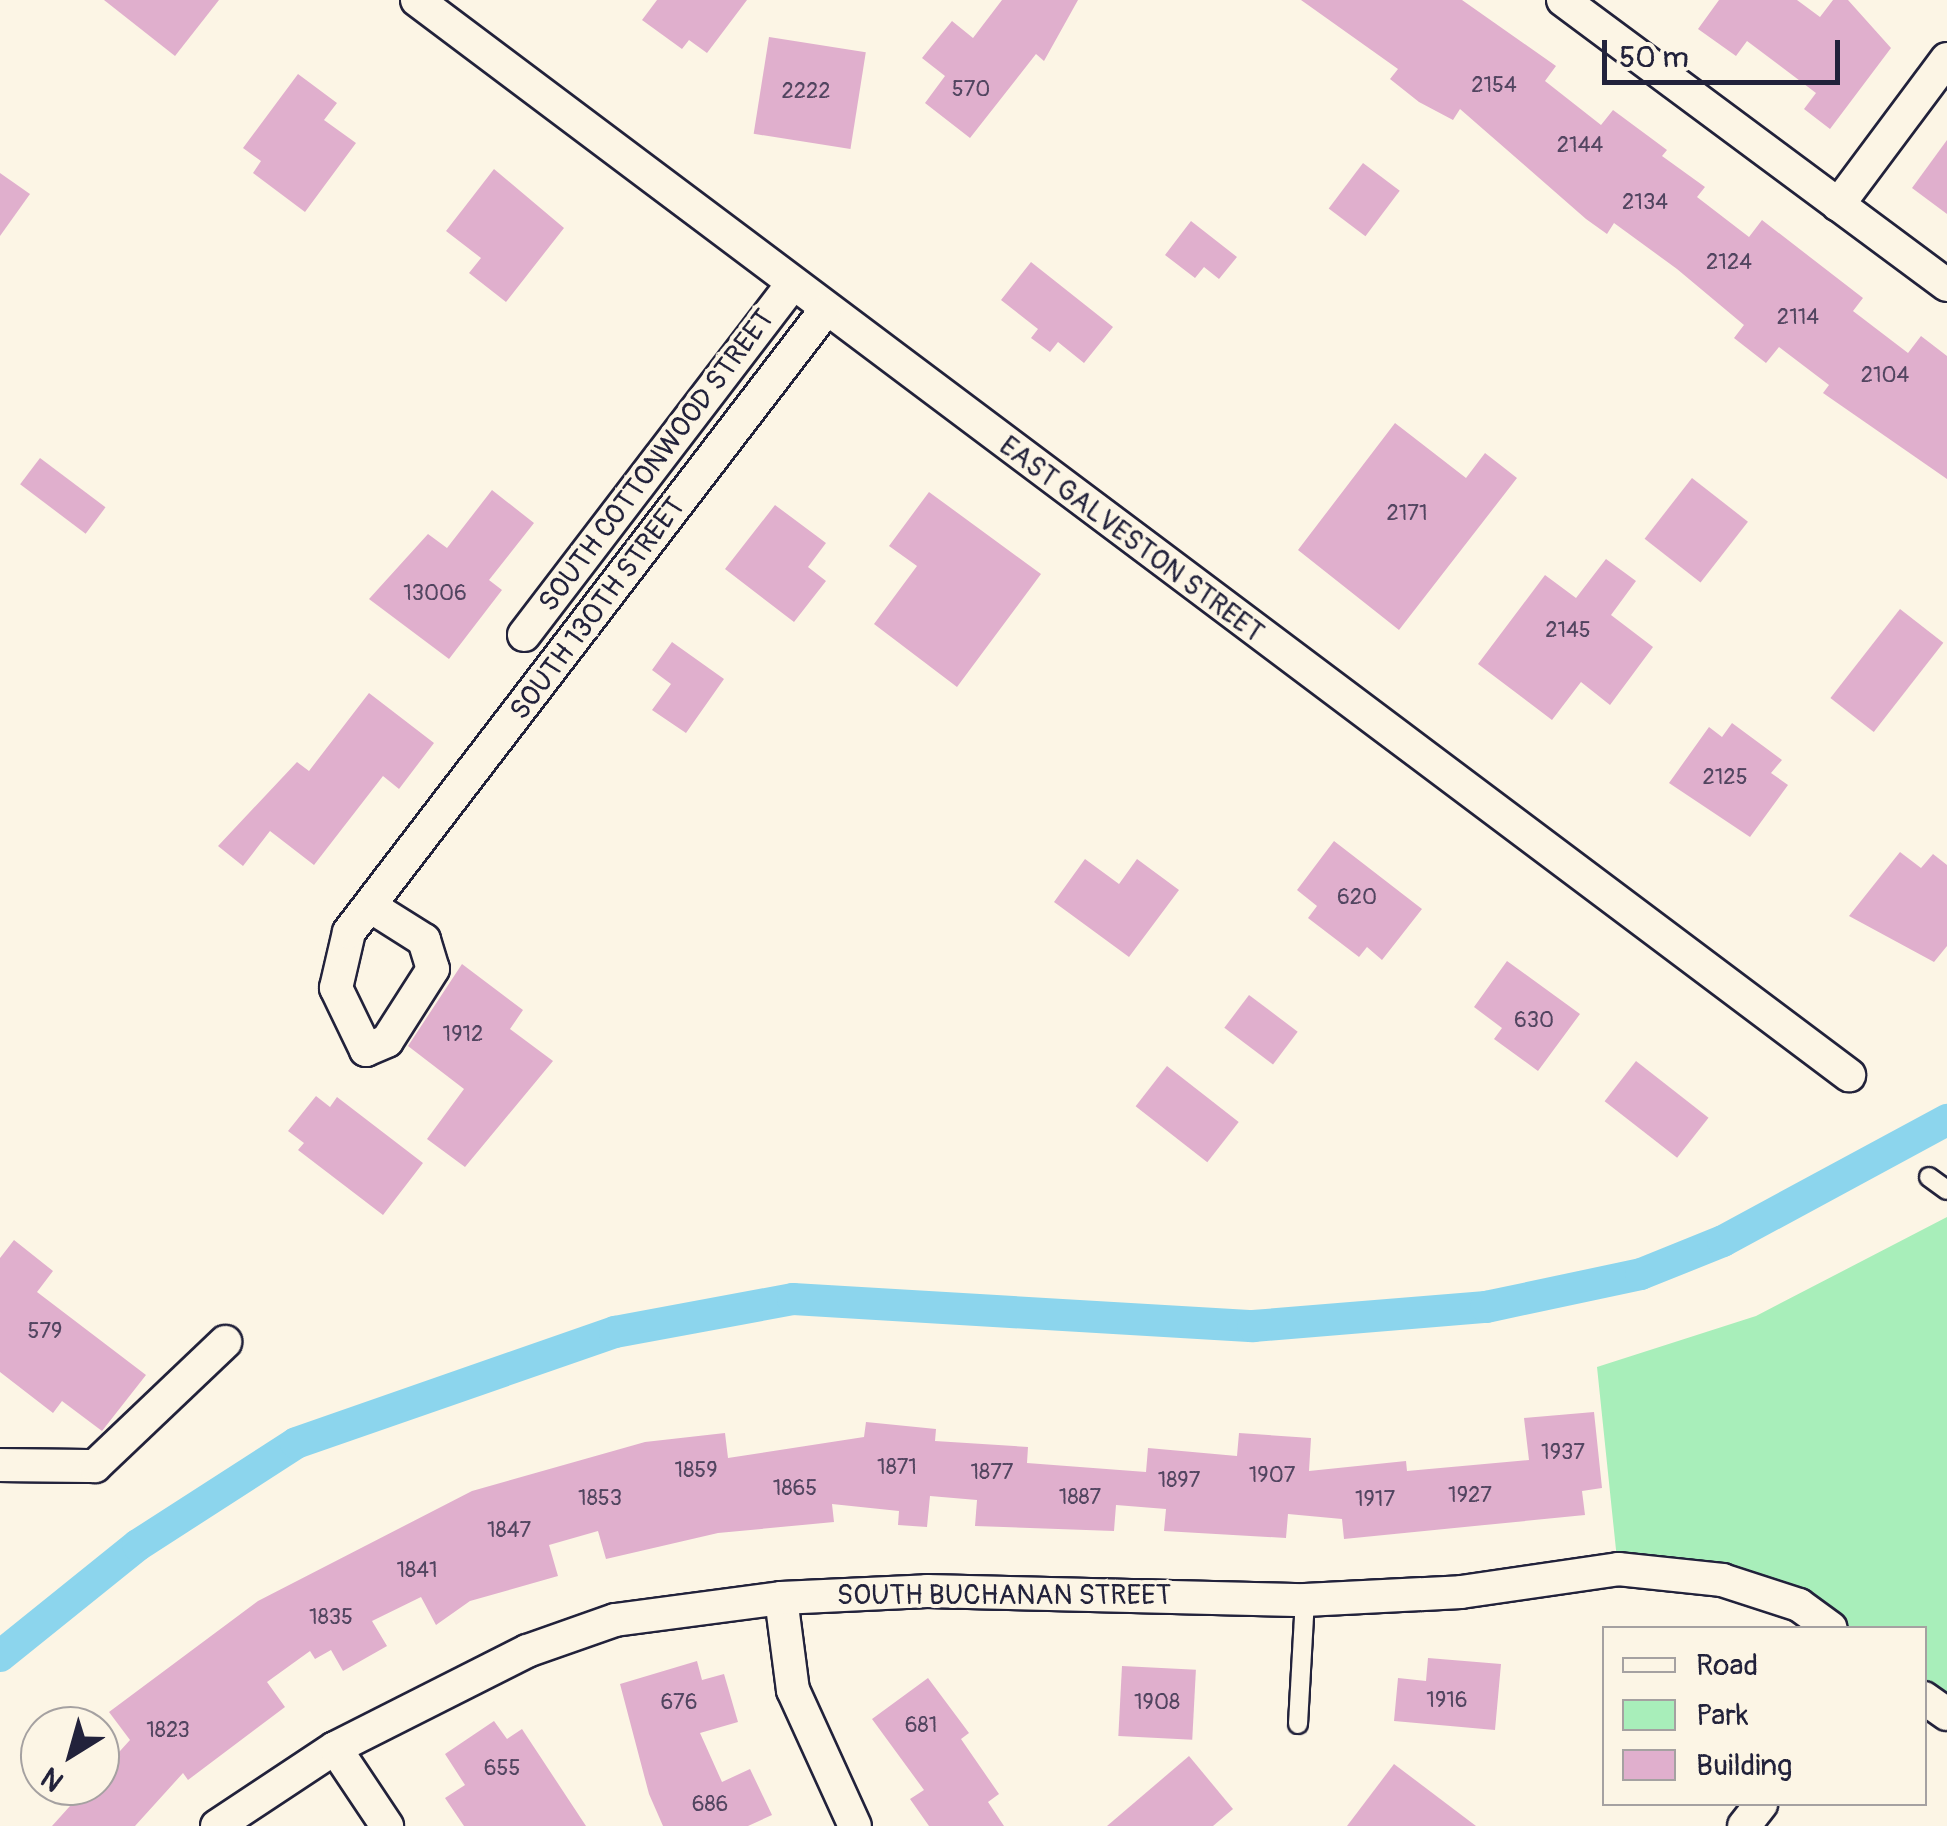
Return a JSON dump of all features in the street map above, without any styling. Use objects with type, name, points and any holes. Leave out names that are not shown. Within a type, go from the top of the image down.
[{"type":"street","name":"EAST GALVESTON STREET","points":[[417,0],[790,287],[1849,1075]]},
{"type":"street","points":[[1563,0],[1947,286]]},
{"type":"street","points":[[1838,204],[1947,58]]},
{"type":"street","name":"SOUTH COTTONWOOD STREET","points":[[524,635],[790,287]]},
{"type":"street","name":"SOUTH 130TH STREET","points":[[370,906],[824,312]]},
{"type":"street","points":[[0,1466],[95,1466],[225,1342]]},
{"type":"street","name":"SOUTH BUCHANAN STREET","points":[[216,1826],[335,1748],[467,1675],[615,1620],[781,1598],[927,1591],[1306,1600],[1461,1592],[1618,1569],[1722,1580],[1799,1604],[1828,1626]]},
{"type":"street","points":[[781,1598],[793,1690],[855,1826]]},
{"type":"street","points":[[335,1748],[387,1826]]},
{"type":"street","points":[[1744,1826],[1759,1806]]},
{"type":"lane","points":[[1928,1177],[1947,1190]]},
{"type":"lane","points":[[1298,1724],[1306,1600]]},
{"type":"green space","points":[[1947,1217],[1947,1714],[1927,1699],[1927,1626],[1828,1626],[1799,1605],[1618,1569],[1597,1367],[1756,1316]]},
{"type":"building","points":[[104,0],[219,0],[175,56]]},
{"type":"building","points":[[657,0],[747,0],[707,53],[689,40],[682,49],[642,20]]},
{"type":"building","points":[[1002,0],[1078,0],[1044,61],[1036,54],[970,138],[925,103],[945,76],[922,58],[952,21],[973,38]]},
{"type":"building","points":[[1301,0],[1462,0],[1556,66],[1545,81],[1601,125],[1613,110],[1667,150],[1662,156],[1705,187],[1697,197],[1749,237],[1762,220],[1863,298],[1853,311],[1908,353],[1921,336],[1947,356],[1947,479],[1823,393],[1829,385],[1779,347],[1766,363],[1734,338],[1744,325],[1677,269],[1614,223],[1607,234],[1586,219],[1460,109],[1453,120],[1419,102],[1390,79],[1398,69]]},
{"type":"building","points":[[1719,0],[1797,0],[1820,17],[1833,0],[1848,0],[1891,48],[1830,129],[1804,109],[1816,93],[1747,41],[1736,56],[1698,29]]},
{"type":"building","points":[[769,37],[866,52],[850,149],[754,134]]},
{"type":"building","points":[[298,74],[337,103],[324,120],[356,143],[305,212],[253,173],[261,161],[243,148]]},
{"type":"building","points":[[1947,140],[1947,214],[1912,188]]},
{"type":"building","points":[[1363,163],[1400,191],[1365,236],[1329,209]]},
{"type":"building","points":[[494,169],[564,228],[506,302],[469,273],[481,258],[446,231]]},
{"type":"building","points":[[0,173],[30,194],[0,236]]},
{"type":"building","points":[[1191,221],[1237,257],[1219,279],[1204,267],[1195,278],[1165,255]]},
{"type":"building","points":[[1031,262],[1113,327],[1084,363],[1058,342],[1050,352],[1031,338],[1038,329],[1001,300]]},
{"type":"building","points":[[1395,423],[1466,478],[1485,453],[1517,478],[1399,630],[1298,550]]},
{"type":"building","points":[[40,458],[105,507],[86,534],[20,484]]},
{"type":"building","points":[[1692,478],[1748,522],[1701,582],[1645,539]]},
{"type":"building","points":[[492,490],[534,523],[489,580],[502,590],[449,659],[369,599],[428,534],[447,548]]},
{"type":"building","points":[[929,492],[1041,574],[957,687],[874,624],[917,566],[889,546]]},
{"type":"building","points":[[775,505],[826,543],[808,567],[826,581],[794,622],[725,569]]},
{"type":"building","points":[[1606,559],[1636,581],[1611,615],[1653,647],[1610,705],[1581,682],[1552,720],[1478,664],[1545,575],[1576,598]]},
{"type":"building","points":[[1900,609],[1943,643],[1874,732],[1830,698]]},
{"type":"building","points":[[672,642],[724,679],[686,733],[652,710],[671,684],[652,670]]},
{"type":"building","points":[[369,693],[434,743],[399,789],[383,776],[314,865],[270,831],[243,866],[218,846],[297,762],[309,771]]},
{"type":"building","points":[[1732,723],[1782,760],[1771,773],[1788,785],[1750,837],[1669,783],[1709,727],[1722,737]]},
{"type":"building","points":[[1334,841],[1422,909],[1382,960],[1367,947],[1359,957],[1308,918],[1317,906],[1297,890]]},
{"type":"building","points":[[1900,852],[1921,868],[1933,854],[1947,865],[1947,946],[1934,962],[1849,916]]},
{"type":"building","points":[[1085,859],[1119,884],[1137,859],[1179,890],[1129,957],[1054,902]]},
{"type":"building","points":[[1507,961],[1580,1014],[1538,1071],[1494,1039],[1502,1028],[1474,1007]]},
{"type":"building","points":[[462,964],[523,1010],[510,1029],[553,1061],[465,1167],[427,1139],[464,1089],[408,1046]]},
{"type":"building","points":[[1249,995],[1298,1032],[1273,1064],[1224,1028]]},
{"type":"building","points":[[1636,1061],[1708,1118],[1677,1158],[1605,1101]]},
{"type":"building","points":[[1167,1066],[1239,1122],[1207,1162],[1136,1106]]},
{"type":"building","points":[[316,1096],[330,1107],[337,1097],[423,1163],[383,1215],[298,1150],[304,1143],[288,1131]]},
{"type":"building","points":[[14,1240],[53,1271],[37,1292],[146,1375],[102,1431],[62,1401],[53,1413],[0,1372],[0,1258]]},
{"type":"building","points":[[1594,1412],[1602,1488],[1582,1491],[1585,1515],[1344,1539],[1342,1519],[1288,1514],[1286,1538],[1164,1531],[1166,1509],[1116,1505],[1114,1531],[975,1526],[977,1500],[930,1496],[927,1527],[898,1525],[899,1511],[832,1504],[834,1522],[718,1533],[606,1559],[598,1531],[549,1545],[558,1576],[470,1601],[436,1625],[421,1597],[372,1621],[387,1646],[343,1671],[331,1650],[315,1659],[310,1651],[267,1682],[285,1707],[188,1780],[183,1773],[135,1826],[52,1826],[70,1806],[120,1806],[120,1751],[130,1740],[120,1727],[117,1706],[258,1601],[472,1491],[645,1442],[725,1433],[728,1458],[864,1437],[866,1422],[936,1429],[935,1441],[1028,1447],[1027,1463],[1146,1472],[1148,1448],[1237,1456],[1239,1433],[1311,1438],[1309,1471],[1406,1461],[1407,1471],[1529,1460],[1524,1418]]},
{"type":"building","points":[[1428,1658],[1501,1664],[1495,1730],[1394,1721],[1398,1678],[1426,1681]]},
{"type":"building","points":[[697,1661],[702,1680],[724,1674],[738,1722],[700,1733],[722,1782],[750,1769],[772,1815],[748,1826],[663,1826],[649,1794],[620,1684]]},
{"type":"building","points":[[1122,1666],[1196,1670],[1192,1740],[1118,1736]]},
{"type":"building","points":[[928,1678],[969,1733],[961,1739],[999,1794],[988,1802],[1004,1826],[929,1826],[910,1799],[924,1790],[872,1719]]},
{"type":"building","points":[[494,1721],[507,1739],[522,1729],[586,1826],[464,1826],[445,1798],[465,1785],[445,1754]]},
{"type":"building","points":[[1189,1756],[1233,1809],[1213,1826],[1107,1826]]},
{"type":"building","points":[[1394,1764],[1476,1826],[1347,1826]]},
{"type":"waterway","points":[[0,1656],[138,1545],[296,1443],[615,1332],[793,1299],[1253,1326],[1486,1307],[1641,1274],[1723,1241],[1947,1120]]}]
